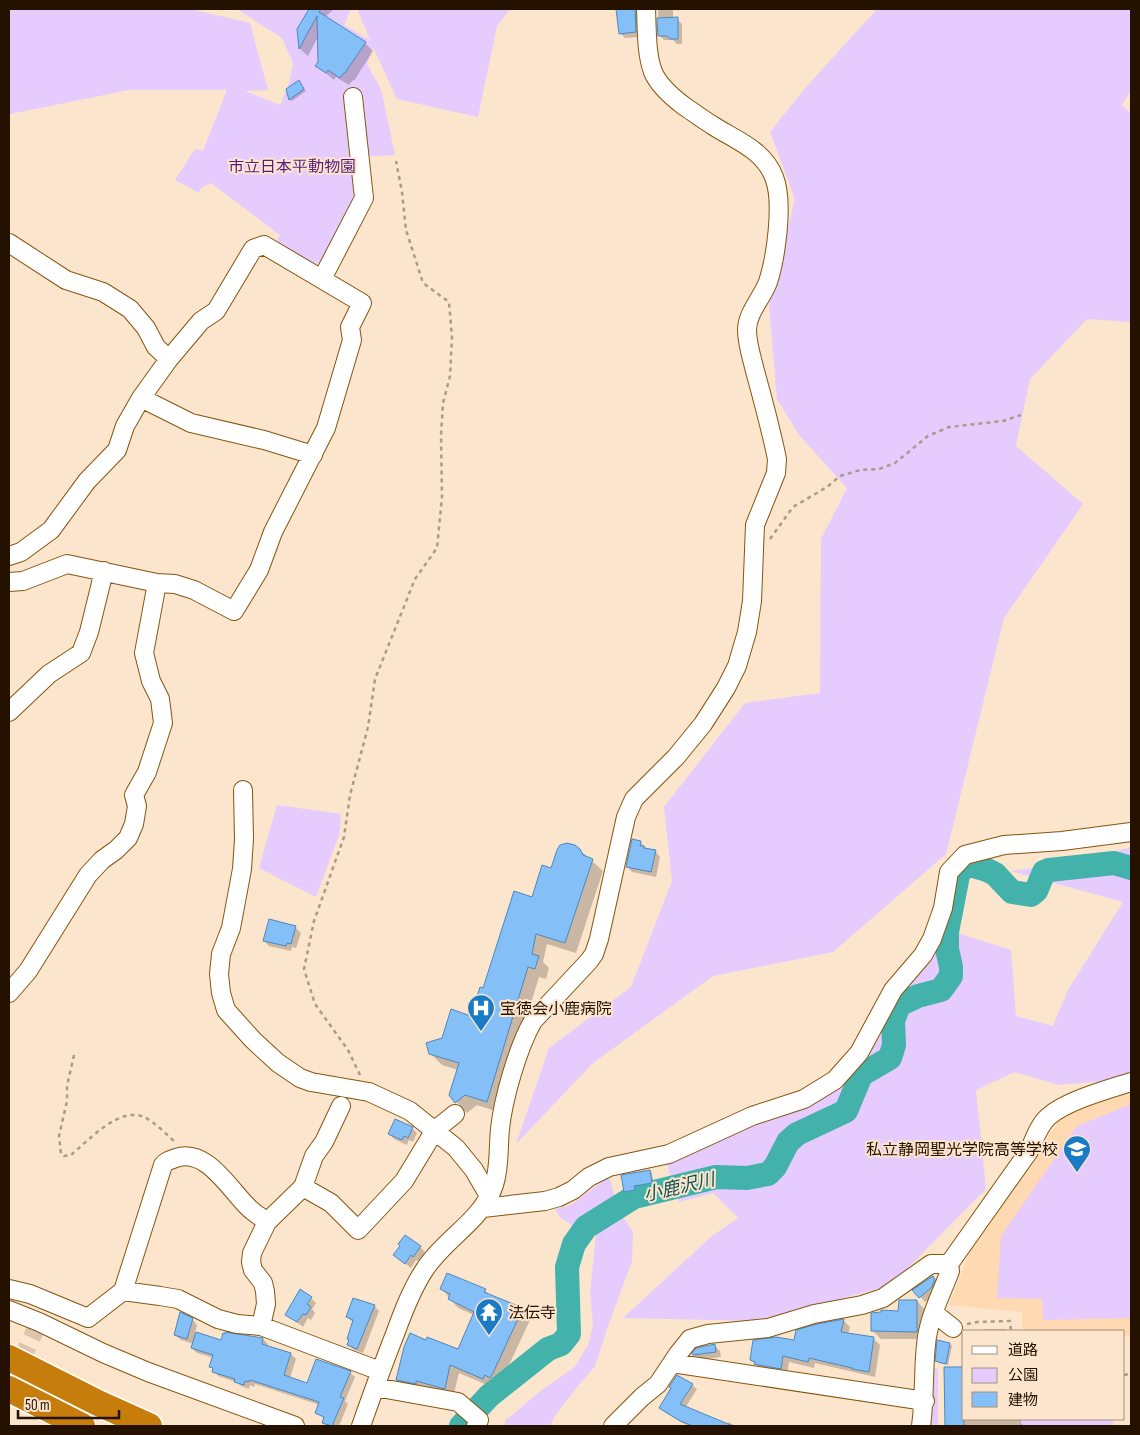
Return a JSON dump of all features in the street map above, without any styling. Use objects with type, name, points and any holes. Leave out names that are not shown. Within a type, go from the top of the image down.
[{"type":"highway","points":[[9,1358],[98,1403],[149,1426]]},
{"type":"highway","points":[[9,1389],[82,1426]]},
{"type":"street","points":[[361,1426],[400,1320],[424,1271],[434,1256],[486,1202],[497,1175],[500,1131],[505,1098],[526,1034],[533,1021],[588,961],[597,946],[626,817],[634,799],[676,758],[703,724],[726,688],[737,666],[747,632],[752,601],[755,525],[776,473],[777,459],[750,350],[747,329],[751,315],[768,282],[776,244],[779,215],[774,178],[758,155],[746,144],[712,126],[672,98],[662,87],[654,74],[649,53],[646,9]]},
{"type":"street","points":[[322,280],[364,198],[353,97]]},
{"type":"street","points":[[9,242],[66,280],[103,292],[130,309],[146,328],[156,347],[169,360]]},
{"type":"street","points":[[9,556],[21,552],[51,530],[87,481],[117,450],[125,426],[141,398],[201,321],[216,311],[253,249],[264,245],[362,302],[350,327],[352,340],[326,428],[273,532],[259,570],[234,611],[194,590],[175,584],[157,583],[67,564],[23,581],[9,582]]},
{"type":"street","points":[[141,398],[191,422],[264,440],[313,455]]},
{"type":"street","points":[[9,712],[49,674],[81,653],[89,632],[104,571]]},
{"type":"street","points":[[9,993],[28,971],[88,876],[102,860],[128,838],[134,824],[137,806],[134,795],[147,772],[163,723],[160,699],[151,681],[144,653],[157,583]]},
{"type":"street","points":[[243,790],[244,839],[242,870],[231,928],[221,954],[219,974],[221,993],[226,1010],[271,1057],[300,1078],[311,1082],[369,1092],[410,1111],[456,1148],[474,1170],[486,1202]]},
{"type":"street","points":[[486,1202],[545,1201],[559,1197],[573,1190],[589,1177],[608,1168],[669,1154],[752,1116],[804,1099],[835,1080],[859,1053],[893,990],[923,955],[932,939],[943,908],[949,872],[965,855],[1004,845],[1062,842],[1131,832]]},
{"type":"street","points":[[921,1426],[925,1401],[926,1344],[934,1313],[950,1271],[949,1264],[1029,1151],[1036,1134],[1047,1117],[1065,1106],[1131,1082]]},
{"type":"street","points":[[261,1326],[266,1304],[265,1291],[263,1283],[253,1270],[251,1262],[252,1253],[267,1222],[303,1187],[314,1156],[324,1142],[341,1106]]},
{"type":"street","points":[[303,1187],[331,1203],[358,1230],[404,1182],[435,1130],[455,1114]]},
{"type":"street","points":[[9,1289],[30,1294],[88,1318],[123,1291],[163,1166],[166,1161],[182,1156],[192,1156],[217,1172],[248,1207],[267,1222]]},
{"type":"street","points":[[613,1426],[658,1384],[690,1339],[708,1334],[768,1328],[814,1314],[862,1305],[882,1298],[931,1264],[949,1264]]},
{"type":"street","points":[[123,1291],[178,1299],[218,1320],[261,1326],[377,1379],[458,1402],[478,1423]]},
{"type":"street","points":[[9,1310],[130,1364],[295,1426]]},
{"type":"street","points":[[934,1313],[953,1328]]},
{"type":"street","points":[[672,1363],[925,1401]]},
{"type":"path","points":[[369,1092],[348,1050],[315,1004],[304,969],[314,921],[344,837],[350,795],[368,727],[375,680],[414,579],[437,548],[438,540],[442,498],[443,403],[450,376],[452,337],[449,302],[423,283],[406,230],[396,161]]},
{"type":"path","points":[[753,554],[767,544],[793,508],[827,487],[840,476],[860,470],[879,469],[895,462],[928,436],[949,427],[1004,421],[1021,415]]},
{"type":"path","points":[[74,1054],[67,1086],[67,1101],[59,1136],[61,1154],[64,1156],[71,1155],[116,1119],[135,1115],[146,1118],[192,1156]]},
{"type":"path","points":[[953,1328],[977,1322],[1010,1321],[1011,1330]]},
{"type":"shaded area","name":"私立静岡聖光学院高等学校","points":[[1131,1092],[1131,1337],[1125,1337],[1125,1330],[1022,1330],[1022,1312],[949,1305],[970,1251],[1064,1114]]},
{"type":"green space","name":"市立日本平動物園","points":[[9,9],[190,9],[250,23],[268,90],[245,91],[280,105],[289,83],[293,63],[282,38],[237,9],[351,9],[344,25],[370,40],[357,9],[510,9],[497,26],[478,117],[397,99],[373,47],[367,64],[381,89],[395,155],[354,157],[357,192],[354,208],[324,262],[309,265],[274,246],[280,235],[211,183],[201,188],[199,193],[175,180],[195,149],[203,151],[227,90],[129,90],[10,114],[9,124]]},
{"type":"green space","points":[[877,9],[1131,9],[1131,90],[1122,105],[1131,114],[1131,322],[1087,319],[1030,379],[1016,446],[1083,504],[1004,618],[946,854],[833,952],[713,976],[593,1063],[516,1144],[549,1048],[631,987],[672,881],[664,807],[745,703],[820,693],[821,539],[847,488],[799,435],[777,399],[769,305],[795,199],[770,132],[806,87]]},
{"type":"green space","points":[[277,805],[341,814],[339,835],[316,897],[259,868]]},
{"type":"green space","points":[[1131,847],[1131,1072],[1108,1081],[1058,1085],[1015,1072],[976,1090],[986,1189],[891,1285],[760,1321],[623,1318],[712,1236],[738,1218],[713,1193],[679,1202],[666,1162],[749,1126],[824,1098],[884,1031],[902,990],[922,965],[957,933],[1011,950],[1016,1016],[1053,1026],[1068,990],[1123,902],[1011,871],[1071,863]]},
{"type":"green space","name":"私立静岡聖光学院高等学校","points":[[1131,1104],[1131,1318],[1043,1320],[1042,1299],[997,1298],[1001,1236],[1077,1126]]},
{"type":"green space","points":[[609,1176],[617,1204],[578,1229],[560,1217],[555,1209],[571,1205]]},
{"type":"green space","points":[[623,1217],[633,1232],[632,1261],[595,1366],[555,1416],[550,1426],[505,1426],[505,1421],[539,1392],[575,1367],[589,1343],[593,1324],[590,1293],[596,1234]]},
{"type":"green space","points":[[932,1368],[938,1369],[938,1426],[927,1426]]},
{"type":"green space","points":[[1020,1420],[1113,1421],[1113,1426],[1020,1426]]},
{"type":"building","points":[[309,9],[321,9],[319,12],[366,42],[340,78],[328,70],[326,73],[315,66],[318,62],[317,16],[299,49],[297,29]]},
{"type":"building","points":[[616,9],[635,9],[636,32],[619,34]]},
{"type":"building","points":[[678,17],[678,39],[658,36],[657,18]]},
{"type":"building","points":[[299,80],[304,89],[289,100],[286,89]]},
{"type":"building","points":[[632,839],[641,841],[640,846],[644,846],[644,848],[656,850],[651,872],[626,867]]},
{"type":"building","points":[[567,843],[575,845],[583,855],[593,859],[565,943],[536,934],[532,954],[539,956],[535,969],[528,967],[487,1102],[465,1095],[455,1103],[449,1095],[459,1063],[429,1054],[426,1043],[442,1038],[451,1009],[471,1016],[480,987],[483,988],[514,891],[532,897],[542,865],[551,868],[560,845]]},
{"type":"building","points":[[269,919],[296,926],[291,944],[287,943],[286,946],[263,941]]},
{"type":"building","points":[[395,1119],[413,1127],[408,1138],[404,1136],[402,1140],[388,1134]]},
{"type":"building","points":[[650,1170],[652,1183],[634,1186],[635,1190],[624,1192],[621,1175]]},
{"type":"building","points":[[405,1235],[421,1246],[405,1264],[393,1255]]},
{"type":"building","points":[[447,1273],[486,1289],[484,1292],[523,1308],[493,1373],[490,1378],[485,1375],[483,1379],[450,1365],[445,1389],[416,1381],[416,1384],[396,1380],[404,1347],[410,1333],[426,1340],[427,1337],[458,1349],[474,1312],[448,1299],[450,1294],[440,1289]]},
{"type":"building","points":[[933,1276],[935,1279],[932,1287],[919,1298],[912,1290]]},
{"type":"building","points":[[300,1289],[312,1297],[307,1304],[311,1307],[306,1315],[303,1314],[297,1322],[285,1315]]},
{"type":"building","points":[[353,1298],[375,1305],[357,1349],[347,1345],[353,1320],[346,1317]]},
{"type":"building","points":[[899,1300],[917,1300],[917,1332],[871,1331],[871,1313],[881,1312],[881,1310],[898,1311]]},
{"type":"building","points":[[180,1312],[193,1318],[187,1339],[174,1335]]},
{"type":"building","points":[[844,1319],[841,1332],[874,1337],[869,1372],[809,1358],[808,1362],[783,1356],[781,1369],[754,1364],[755,1362],[750,1360],[753,1340],[776,1337],[794,1340],[796,1330]]},
{"type":"building","points":[[196,1332],[221,1340],[225,1332],[263,1338],[262,1344],[291,1353],[284,1375],[307,1383],[316,1359],[351,1371],[340,1397],[344,1398],[332,1426],[322,1423],[324,1417],[315,1413],[319,1402],[250,1380],[249,1382],[245,1381],[244,1385],[234,1382],[235,1379],[212,1372],[213,1368],[209,1367],[213,1355],[191,1348]]},
{"type":"building","points":[[937,1340],[950,1343],[946,1364],[935,1361]]},
{"type":"building","points":[[715,1344],[716,1352],[693,1355],[692,1353],[696,1348]]},
{"type":"building","points":[[944,1367],[962,1367],[962,1420],[964,1420],[964,1426],[945,1426]]},
{"type":"building","points":[[677,1375],[693,1384],[680,1404],[733,1426],[693,1426],[680,1421],[659,1408]]},
{"type":"waterway","name":"小鹿沢川","points":[[461,1426],[489,1396],[548,1349],[561,1344],[569,1334],[567,1267],[574,1244],[586,1227],[634,1197],[716,1177],[747,1178],[768,1174],[775,1167],[788,1142],[797,1134],[846,1111],[861,1075],[890,1058],[894,1045],[893,1021],[899,1005],[918,996],[941,990],[951,976],[947,949],[947,932],[959,870],[970,865],[987,870],[995,874],[1012,892],[1031,895],[1036,891],[1044,872],[1049,870],[1114,863],[1131,868]]},
{"type":"tunnel","points":[[9,1387],[39,1322]]},
{"type":"place","name":"宝徳会小鹿病院","points":[[481,1032]]},
{"type":"place","name":"私立静岡聖光学院高等学校","points":[[1077,1173]]},
{"type":"place","name":"法伝寺","points":[[489,1336]]}]
